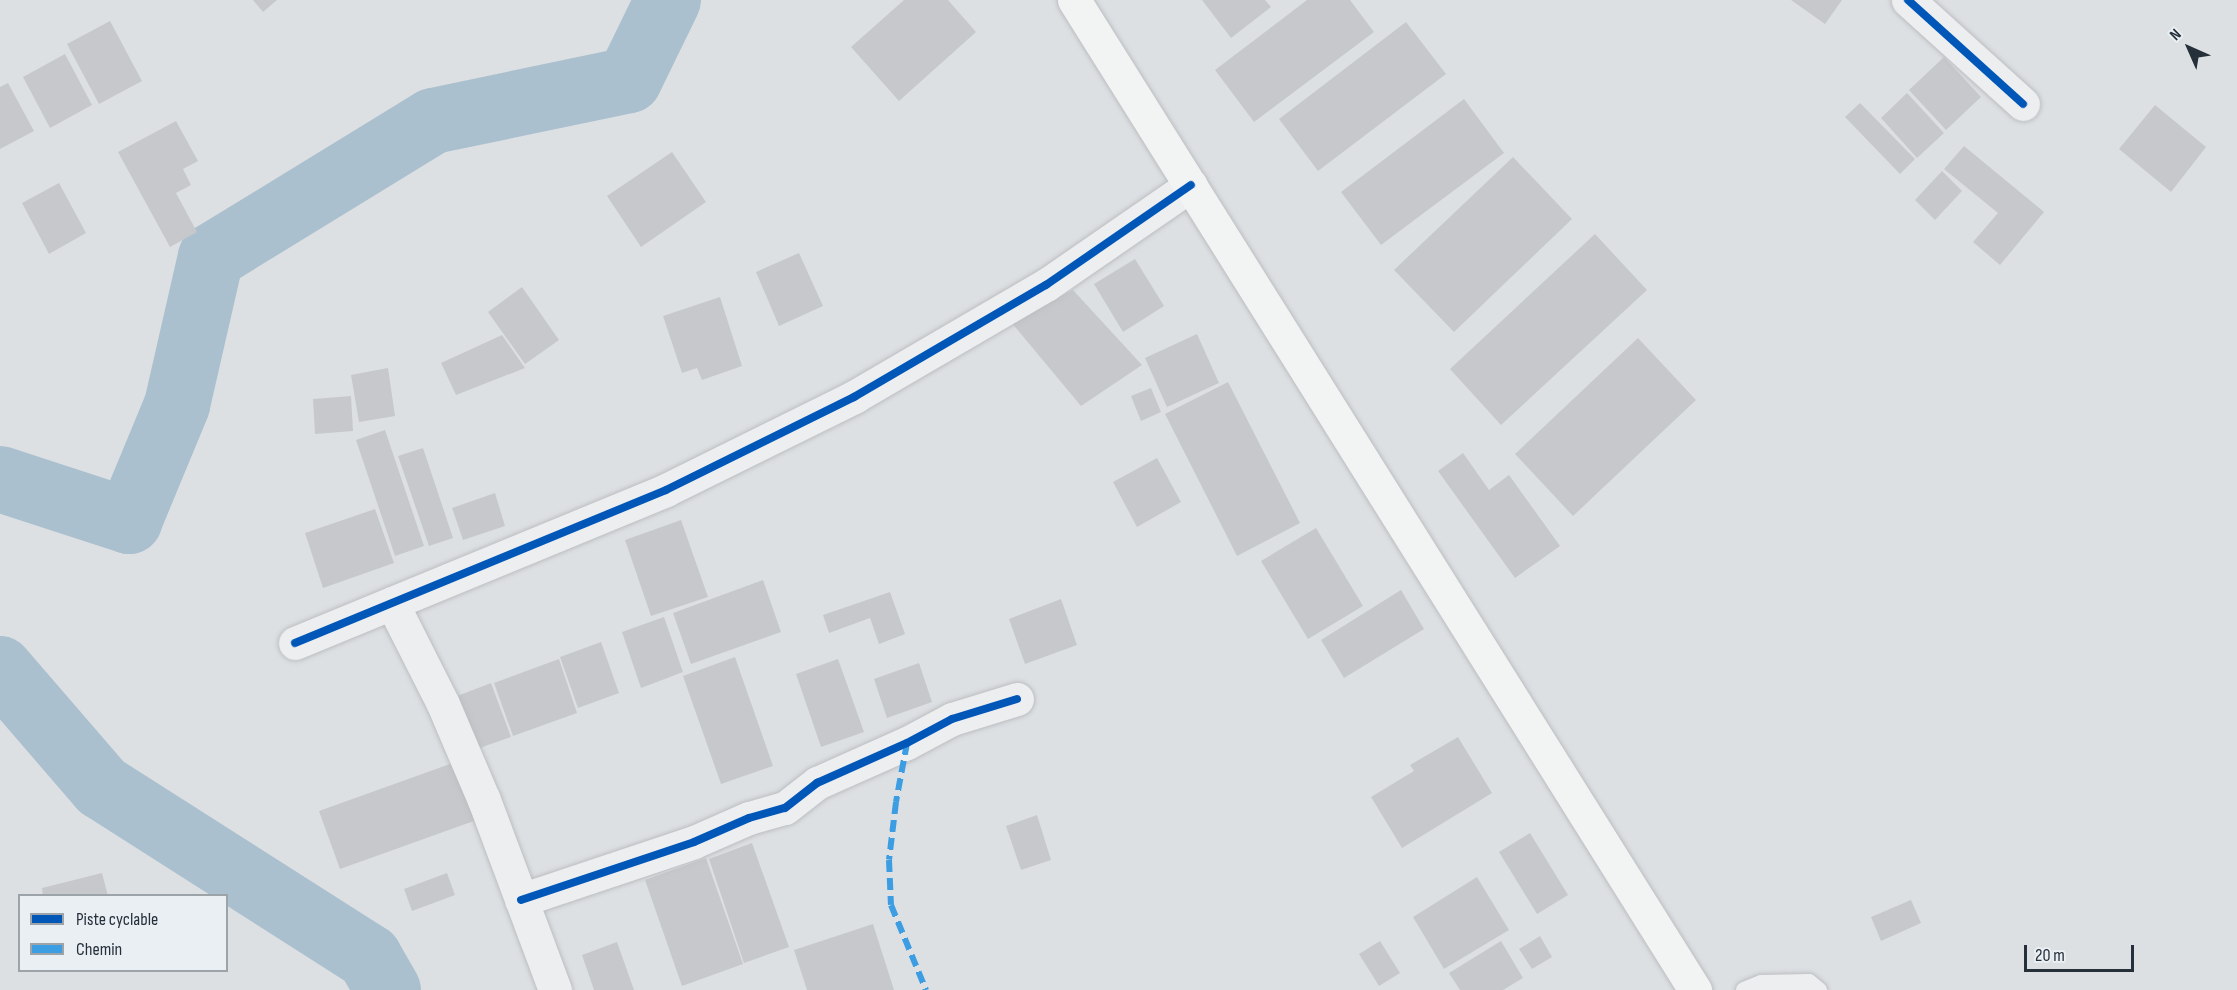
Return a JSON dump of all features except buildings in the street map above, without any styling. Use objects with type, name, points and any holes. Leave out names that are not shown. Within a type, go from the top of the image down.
[{"type":"main road","points":[[1074,0],[1191,185],[1682,982]]},
{"type":"street","points":[[1908,0],[2023,104]]},
{"type":"street","points":[[295,643],[666,490],[854,397],[1046,285],[1191,185]]},
{"type":"street","points":[[392,603],[443,704],[484,800],[555,990]]},
{"type":"street","points":[[521,900],[694,842],[749,818],[785,808],[817,783],[907,743],[952,719],[1017,699]]},
{"type":"lane","points":[[1744,990],[1761,983],[1809,982],[1819,990]]},
{"type":"waterway","points":[[0,479],[129,521],[177,405],[211,257],[433,121],[629,80],[668,0]]},
{"type":"waterway","points":[[0,669],[102,787],[369,957],[388,990]]},
{"type":"marked path","points":[[907,743],[896,802],[889,860],[891,905],[926,990]]},
{"type":"cycle path","points":[[1908,0],[2023,104]]},
{"type":"cycle path","points":[[295,643],[666,490],[854,397],[1046,285],[1191,185]]},
{"type":"cycle path","points":[[521,900],[694,842],[749,818],[785,808],[817,783],[907,743],[952,719],[1017,699]]}]
